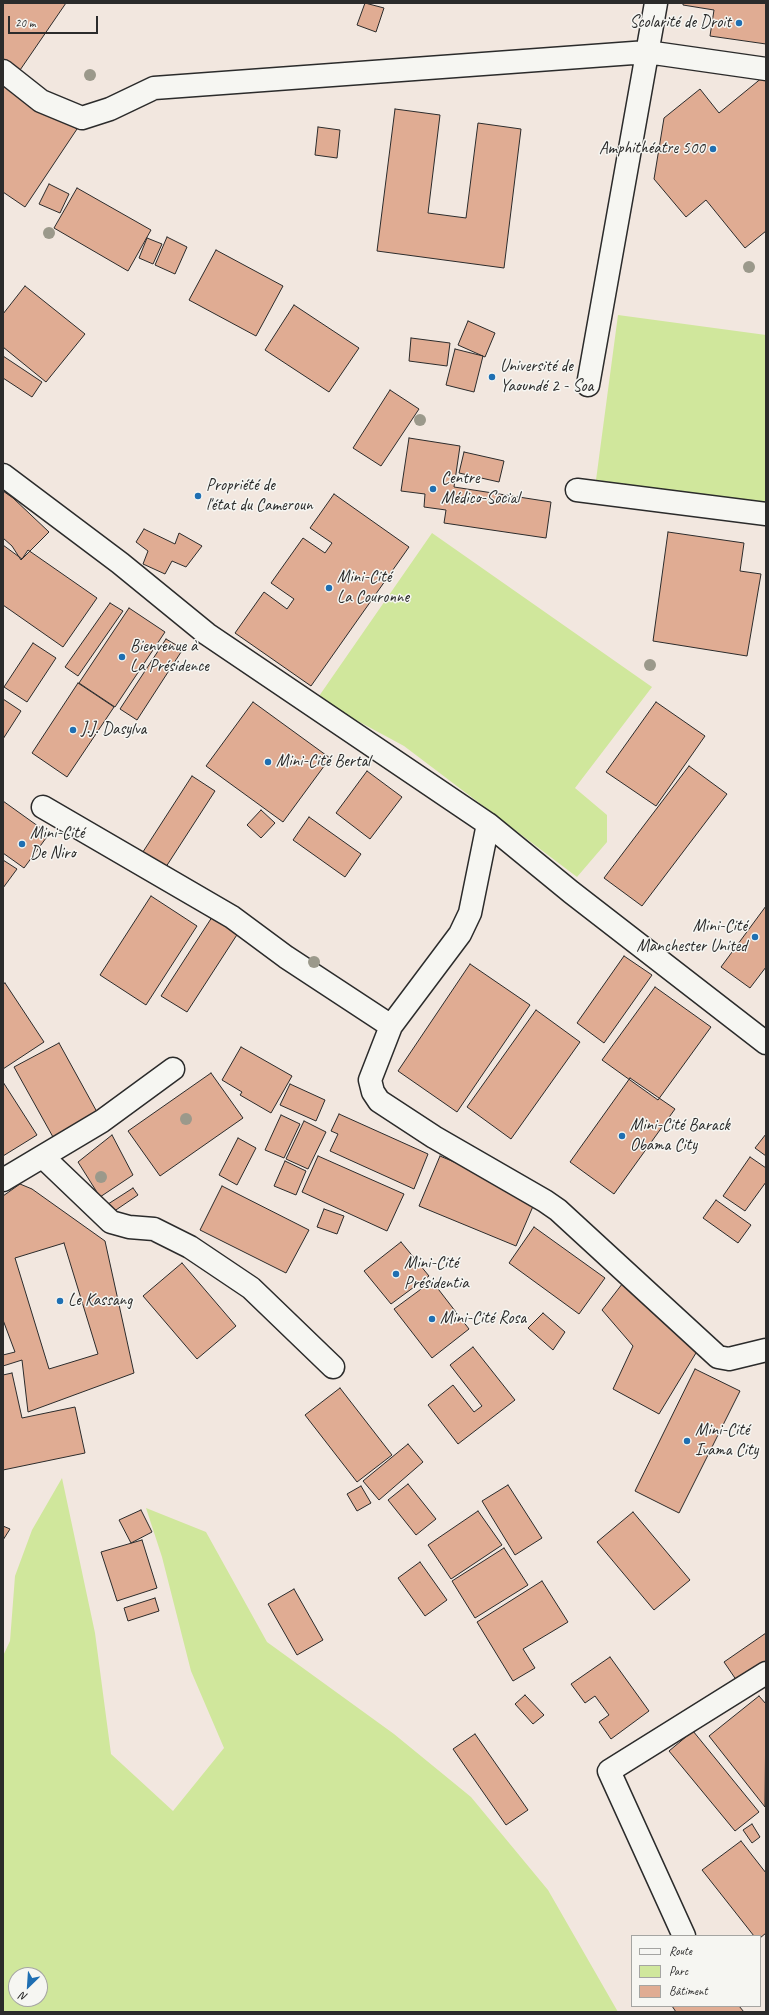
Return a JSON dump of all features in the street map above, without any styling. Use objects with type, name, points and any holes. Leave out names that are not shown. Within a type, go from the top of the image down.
[{"type":"street","points":[[588,385],[656,3]]},
{"type":"street","points":[[3,71],[41,101],[82,118],[110,109],[154,88],[647,52],[766,69]]},
{"type":"street","points":[[3,475],[114,559],[207,634],[488,824],[571,892],[766,1043]]},
{"type":"street","points":[[577,490],[766,514]]},
{"type":"street","points":[[43,807],[232,917],[286,957],[391,1026]]},
{"type":"street","points":[[488,824],[470,913],[460,934],[391,1026],[370,1080],[373,1092],[379,1101],[434,1137],[545,1200],[558,1210],[718,1358],[729,1358],[766,1350]]},
{"type":"street","points":[[3,1180],[102,1121],[173,1069]]},
{"type":"street","points":[[43,1157],[111,1222],[129,1227],[154,1229],[190,1247],[251,1288],[333,1367]]},
{"type":"street","points":[[684,1935],[609,1771],[766,1673]]},
{"type":"green space","points":[[618,315],[766,335],[766,504],[596,480]]},
{"type":"green space","points":[[432,533],[652,687],[575,788],[607,815],[607,842],[577,877],[404,746],[317,699]]},
{"type":"green space","points":[[62,1478],[95,1633],[111,1754],[173,1811],[224,1748],[191,1671],[162,1557],[146,1508],[206,1532],[267,1642],[394,1734],[471,1797],[548,1890],[618,2012],[3,2012],[3,1656],[10,1641],[15,1576],[32,1530]]},
{"type":"building","points":[[3,3],[66,3],[18,73],[3,63]]},
{"type":"building","points":[[365,3],[384,8],[376,32],[357,25]]},
{"type":"building","name":"Scolarité de Droit","points":[[683,3],[766,3],[766,44],[710,36],[714,10],[683,5]]},
{"type":"building","name":"Amphithéatre 500","points":[[763,77],[766,80],[766,231],[745,248],[706,200],[686,217],[654,179],[664,118],[700,89],[719,113]]},
{"type":"building","points":[[3,80],[77,129],[25,207],[3,192]]},
{"type":"building","points":[[395,109],[440,115],[428,213],[466,218],[478,123],[521,129],[504,268],[377,251]]},
{"type":"building","points":[[318,127],[340,130],[337,158],[315,155]]},
{"type":"building","points":[[49,184],[69,194],[60,213],[39,204]]},
{"type":"building","points":[[77,188],[151,230],[128,271],[54,228]]},
{"type":"building","points":[[167,237],[187,247],[175,274],[155,265]]},
{"type":"building","points":[[147,238],[162,244],[153,264],[139,258]]},
{"type":"building","points":[[216,250],[283,286],[256,336],[189,300]]},
{"type":"building","points":[[25,286],[85,334],[46,382],[3,347],[3,314]]},
{"type":"building","points":[[294,305],[359,348],[329,392],[265,350]]},
{"type":"building","points":[[468,321],[495,333],[485,357],[458,345]]},
{"type":"building","points":[[411,338],[450,343],[447,366],[409,361]]},
{"type":"building","points":[[455,349],[483,356],[474,392],[446,385]]},
{"type":"building","points":[[3,356],[42,382],[32,397],[3,378]]},
{"type":"building","points":[[390,390],[419,409],[381,466],[353,448]]},
{"type":"building","name":"Centre Médico-Social","points":[[409,438],[460,446],[454,487],[551,502],[546,538],[444,523],[446,510],[424,507],[425,494],[401,491]]},
{"type":"building","points":[[464,452],[504,461],[499,482],[459,473]]},
{"type":"building","points":[[3,491],[13,498],[49,532],[21,560],[12,546],[3,538]]},
{"type":"building","name":"Mini-Cité La Couronne","points":[[334,494],[409,547],[311,686],[235,633],[264,592],[287,609],[294,599],[271,583],[303,538],[325,553],[332,543],[310,528]]},
{"type":"building","points":[[144,529],[175,544],[179,533],[202,546],[186,567],[172,561],[165,574],[143,564],[148,551],[136,542]]},
{"type":"building","points":[[668,532],[744,543],[740,571],[761,574],[747,656],[653,641]]},
{"type":"building","points":[[3,545],[22,559],[28,550],[97,598],[63,647],[3,605]]},
{"type":"building","points":[[110,603],[123,611],[78,676],[65,667]]},
{"type":"building","name":"Bienvenue à La Présidence","points":[[129,608],[165,632],[115,707],[79,683]]},
{"type":"building","points":[[166,639],[183,649],[137,720],[120,709]]},
{"type":"building","points":[[33,643],[56,658],[27,702],[4,687]]},
{"type":"building","name":"J.J. Dasylva","points":[[78,683],[114,707],[67,777],[32,753]]},
{"type":"building","points":[[3,699],[21,711],[3,739]]},
{"type":"building","name":"Mini-Cité Bertal","points":[[253,702],[330,758],[283,822],[206,766]]},
{"type":"building","points":[[656,702],[705,736],[656,806],[606,772]]},
{"type":"building","points":[[689,766],[727,794],[642,906],[604,878]]},
{"type":"building","points":[[367,771],[402,797],[370,839],[336,813]]},
{"type":"building","points":[[192,776],[215,791],[162,873],[139,858]]},
{"type":"building","name":"Mini-Cité De Niro","points":[[3,801],[49,834],[24,868],[3,853]]},
{"type":"building","points":[[261,810],[275,823],[261,838],[247,825]]},
{"type":"building","points":[[309,817],[361,854],[345,877],[293,840]]},
{"type":"building","points":[[3,860],[17,869],[3,888]]},
{"type":"building","points":[[151,896],[197,926],[146,1005],[100,975]]},
{"type":"building","name":"Mini-Cité Manchester United","points":[[766,906],[766,967],[750,988],[721,967]]},
{"type":"building","points":[[216,911],[242,927],[187,1012],[161,996]]},
{"type":"building","points":[[624,956],[652,975],[604,1043],[577,1023]]},
{"type":"building","points":[[470,964],[530,1005],[457,1112],[398,1071]]},
{"type":"building","points":[[5,983],[44,1042],[3,1069],[3,984]]},
{"type":"building","points":[[655,987],[711,1027],[658,1100],[602,1060]]},
{"type":"building","points":[[536,1010],[580,1042],[511,1139],[467,1107]]},
{"type":"building","points":[[59,1043],[97,1112],[53,1137],[14,1067]]},
{"type":"building","points":[[241,1047],[292,1076],[271,1113],[240,1095],[242,1092],[222,1080]]},
{"type":"building","points":[[211,1073],[243,1118],[160,1176],[128,1131]]},
{"type":"building","name":"Mini-Cité Barack Obama City","points":[[630,1078],[675,1109],[614,1194],[570,1162]]},
{"type":"building","points":[[3,1082],[37,1135],[3,1156]]},
{"type":"building","points":[[290,1084],[325,1100],[316,1121],[280,1105]]},
{"type":"building","points":[[339,1114],[428,1154],[414,1189],[330,1151],[338,1134],[331,1131]]},
{"type":"building","points":[[281,1115],[300,1124],[284,1158],[265,1150]]},
{"type":"building","points":[[304,1121],[326,1132],[308,1169],[286,1159]]},
{"type":"building","points":[[766,1134],[766,1156],[755,1148]]},
{"type":"building","points":[[112,1135],[133,1175],[100,1197],[78,1162]]},
{"type":"building","points":[[238,1138],[256,1148],[237,1185],[219,1175]]},
{"type":"building","points":[[318,1156],[404,1194],[387,1231],[302,1192]]},
{"type":"building","points":[[440,1156],[537,1197],[516,1246],[419,1206]]},
{"type":"building","points":[[750,1157],[766,1168],[766,1182],[745,1211],[723,1196]]},
{"type":"building","points":[[285,1161],[306,1171],[296,1195],[274,1186]]},
{"type":"building","name":"Le Kassang","points":[[20,1184],[32,1189],[105,1241],[134,1373],[28,1412],[22,1360],[3,1366],[3,1196]]},
{"type":"building","points":[[222,1186],[309,1230],[286,1273],[200,1230]]},
{"type":"building","points":[[133,1188],[138,1195],[110,1214],[105,1206]]},
{"type":"building","points":[[716,1200],[751,1225],[738,1243],[703,1218]]},
{"type":"building","points":[[324,1209],[344,1216],[337,1234],[317,1227]]},
{"type":"building","points":[[534,1227],[605,1278],[579,1314],[509,1263]]},
{"type":"building","name":"Mini-Cité Présidentia","points":[[401,1242],[429,1276],[391,1304],[364,1271]]},
{"type":"building","points":[[64,1243],[98,1354],[49,1369],[15,1258]]},
{"type":"building","points":[[182,1263],[236,1326],[197,1359],[143,1296]]},
{"type":"building","points":[[626,1279],[699,1348],[659,1414],[613,1389],[633,1346],[602,1310]]},
{"type":"building","name":"Mini-Cité Rosa","points":[[432,1281],[469,1329],[432,1358],[394,1309]]},
{"type":"building","points":[[543,1313],[565,1332],[553,1350],[528,1328]]},
{"type":"building","points":[[3,1320],[15,1352],[3,1355]]},
{"type":"building","points":[[473,1347],[515,1400],[458,1444],[428,1405],[453,1385],[474,1412],[482,1406],[450,1365]]},
{"type":"building","name":"Mini-Cité Ivama City","points":[[695,1369],[740,1391],[679,1513],[635,1491]]},
{"type":"building","points":[[12,1373],[22,1418],[75,1407],[85,1453],[3,1470],[3,1375]]},
{"type":"building","points":[[340,1388],[392,1455],[357,1482],[305,1415]]},
{"type":"building","points":[[408,1444],[423,1462],[379,1500],[363,1481]]},
{"type":"building","points":[[408,1484],[436,1519],[416,1535],[388,1500]]},
{"type":"building","points":[[508,1485],[542,1538],[515,1555],[482,1501]]},
{"type":"building","points":[[361,1486],[371,1503],[357,1511],[347,1494]]},
{"type":"building","points":[[141,1510],[152,1532],[131,1543],[119,1520]]},
{"type":"building","points":[[478,1511],[502,1545],[451,1579],[428,1545]]},
{"type":"building","points":[[633,1512],[690,1580],[654,1610],[597,1542]]},
{"type":"building","points":[[3,1526],[10,1529],[3,1540]]},
{"type":"building","points":[[142,1540],[157,1588],[117,1601],[101,1552]]},
{"type":"building","points":[[504,1548],[528,1585],[475,1618],[452,1581]]},
{"type":"building","points":[[420,1562],[447,1600],[425,1616],[398,1578]]},
{"type":"building","points":[[542,1581],[568,1622],[523,1649],[535,1668],[513,1681],[477,1622]]},
{"type":"building","points":[[294,1589],[323,1640],[297,1655],[268,1604]]},
{"type":"building","points":[[155,1598],[159,1611],[128,1621],[124,1608]]},
{"type":"building","points":[[766,1633],[766,1665],[739,1684],[724,1662]]},
{"type":"building","points":[[610,1657],[649,1711],[611,1739],[599,1722],[609,1715],[595,1696],[585,1703],[571,1684]]},
{"type":"building","points":[[525,1695],[544,1715],[533,1724],[515,1704]]},
{"type":"building","points":[[759,1696],[766,1704],[765,1807],[709,1736]]},
{"type":"building","points":[[693,1731],[759,1812],[735,1831],[669,1751]]},
{"type":"building","points":[[475,1734],[528,1810],[506,1825],[453,1749]]},
{"type":"building","points":[[752,1824],[760,1837],[752,1843],[743,1830]]},
{"type":"building","points":[[741,1841],[766,1873],[766,1933],[761,1937],[761,1935],[753,1935],[702,1870]]},
{"type":"building","points":[[673,2007],[740,2007],[744,2012],[676,2012]]},
{"type":"place","name":"Scolarité de Droit","points":[[739,23]]},
{"type":"place","name":"Amphithéatre 500","points":[[713,149]]},
{"type":"place","name":"Université de Yaoundé 2 - Soa","points":[[492,377]]},
{"type":"place","name":"Centre Médico-Social","points":[[433,489]]},
{"type":"place","name":"Propriété de l'état du Cameroun","points":[[198,496]]},
{"type":"place","name":"Mini-Cité La Couronne","points":[[329,588]]},
{"type":"place","name":"Bienvenue à La Présidence","points":[[122,657]]},
{"type":"place","name":"J.J. Dasylva","points":[[73,730]]},
{"type":"place","name":"Mini-Cité Bertal","points":[[268,762]]},
{"type":"place","name":"Mini-Cité De Niro","points":[[22,844]]},
{"type":"place","name":"Mini-Cité Manchester United","points":[[755,937]]},
{"type":"place","name":"Mini-Cité Barack Obama City","points":[[622,1136]]},
{"type":"place","name":"Mini-Cité Présidentia","points":[[396,1274]]},
{"type":"place","name":"Le Kassang","points":[[60,1301]]},
{"type":"place","name":"Mini-Cité Rosa","points":[[432,1319]]},
{"type":"place","name":"Mini-Cité Ivama City","points":[[687,1441]]}]
